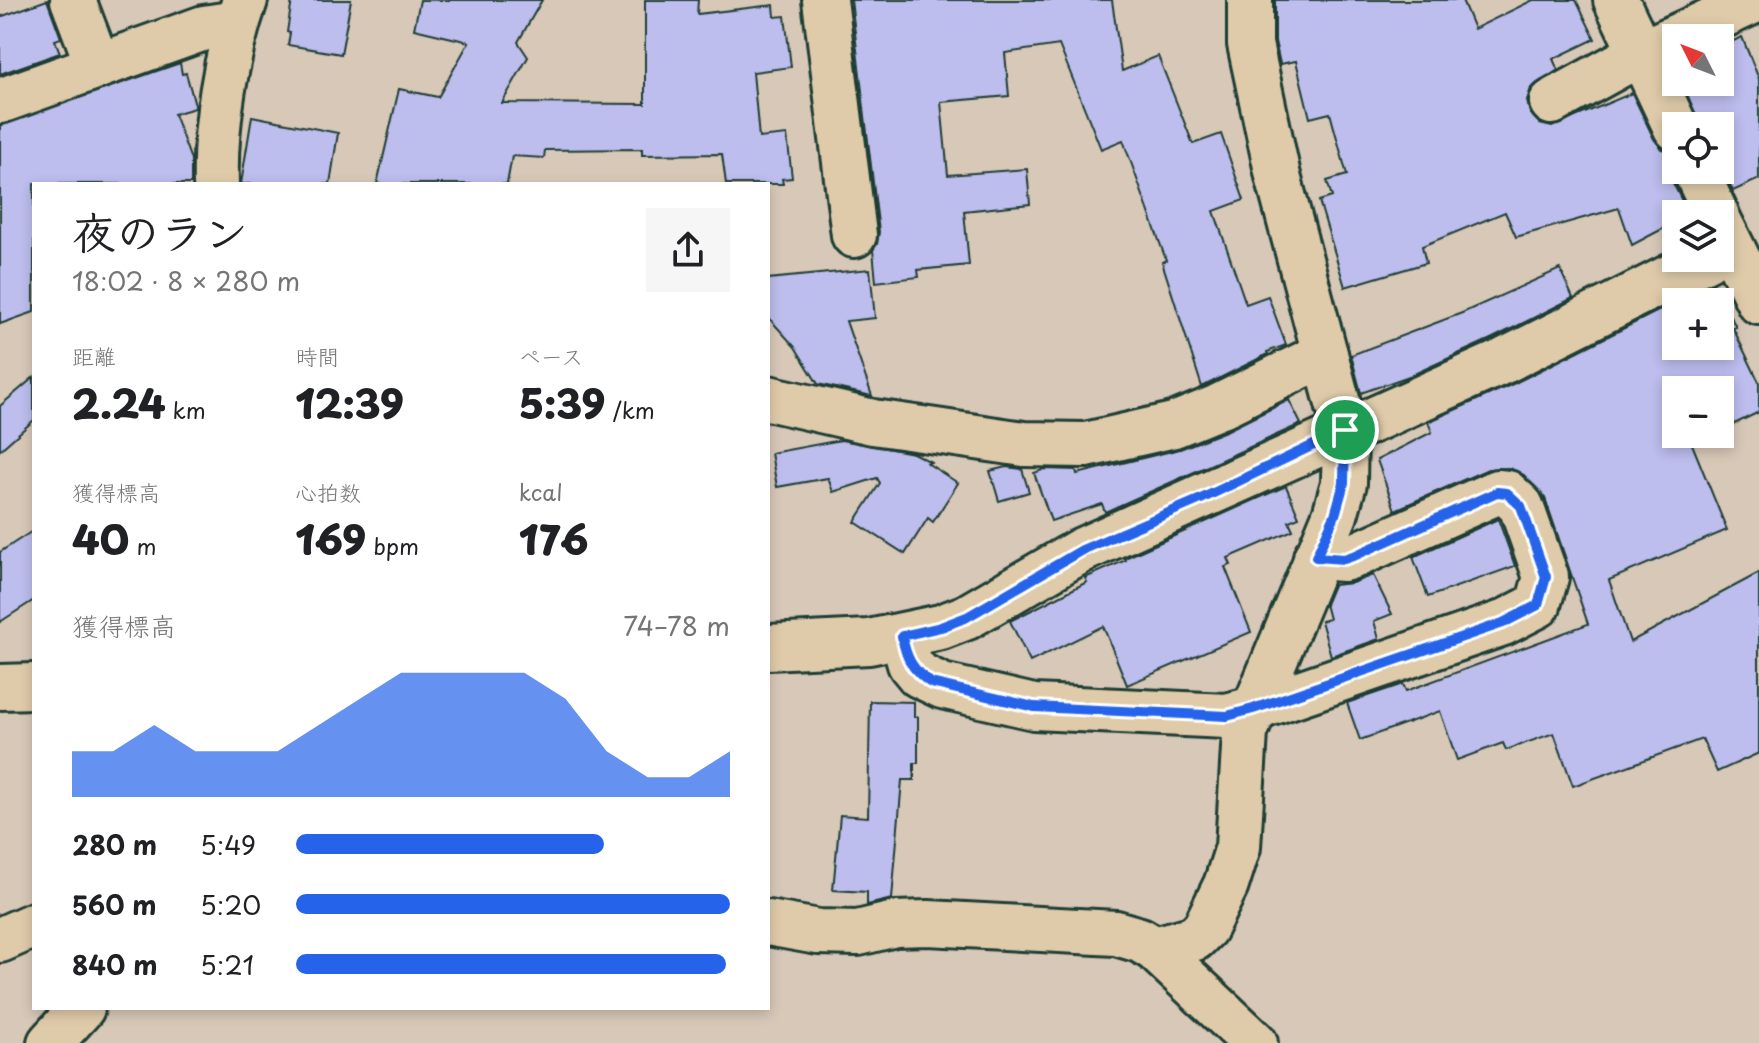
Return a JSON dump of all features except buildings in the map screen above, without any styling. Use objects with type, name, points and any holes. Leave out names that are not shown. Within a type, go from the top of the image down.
[{"type":"street","points":[[73,0],[98,66]]},
{"type":"street","points":[[825,0],[854,235]]},
{"type":"street","points":[[1155,949],[1195,938],[1205,928],[1226,885],[1238,847],[1245,732],[1335,515],[1344,483],[1345,430],[1278,176],[1250,44],[1250,0]]},
{"type":"street","points":[[1616,0],[1669,112]]},
{"type":"street","points":[[1552,102],[1641,53],[1756,0]]},
{"type":"street","points":[[0,101],[204,28],[241,11]]},
{"type":"street","points":[[216,182],[215,143],[241,11]]},
{"type":"street","points":[[1734,254],[1759,302]]},
{"type":"street","points":[[770,647],[869,642],[941,627],[967,617],[1082,550],[1504,361],[1665,272]]},
{"type":"street","points":[[770,398],[898,426],[1024,444],[1086,445],[1174,425],[1218,407],[1325,354]]},
{"type":"street","points":[[902,636],[910,664],[931,683],[1034,707],[1227,716],[1503,623],[1538,605],[1546,577],[1521,506],[1507,493],[1497,492],[1356,555],[1344,559],[1316,557]]},
{"type":"street","points":[[0,687],[32,686]]},
{"type":"street","points":[[770,923],[818,932],[858,933],[895,924],[928,923],[1116,933],[1140,940],[1155,949],[1255,1043]]},
{"type":"street","points":[[0,940],[32,926]]},
{"type":"street","points":[[50,1043],[80,1010]]},
{"type":"route","points":[[1345,430],[1344,483],[1335,515],[1316,557],[1344,559],[1356,555],[1497,492],[1507,493],[1521,506],[1546,577],[1538,605],[1503,623],[1227,716],[1034,707],[931,683],[910,664],[902,636],[967,617],[1082,550],[1201,499],[1345,430]]}]
